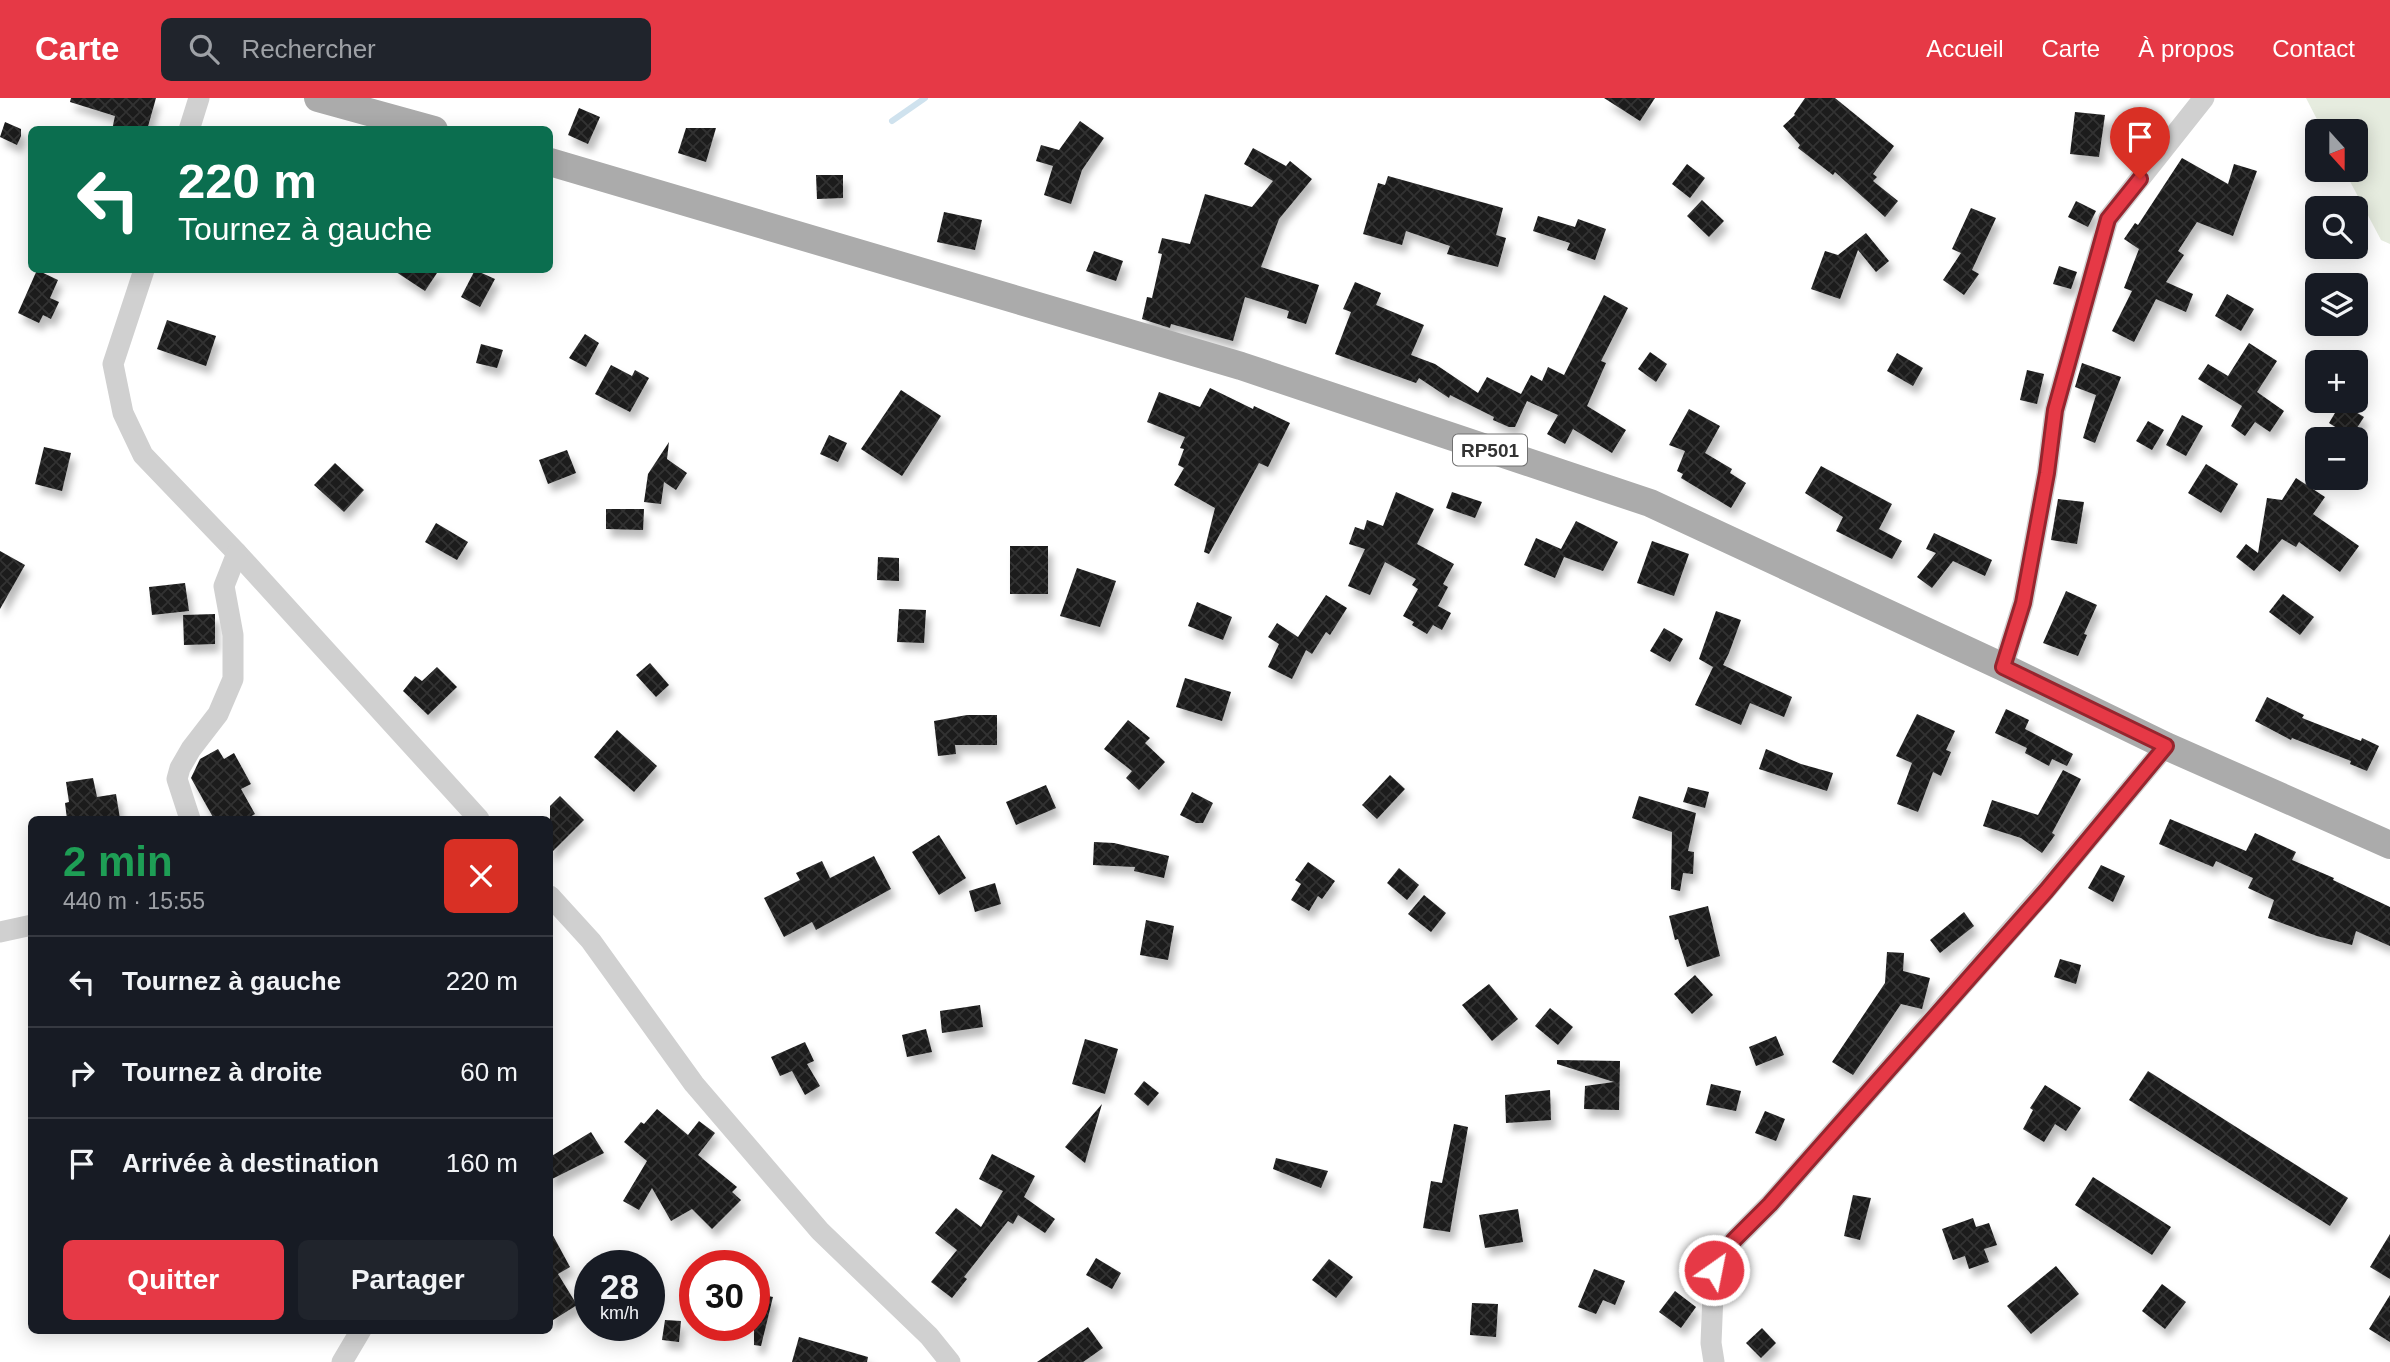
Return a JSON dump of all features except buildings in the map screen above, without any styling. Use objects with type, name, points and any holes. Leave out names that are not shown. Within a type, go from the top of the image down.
[{"type":"main road","points":[[335,100],[421,126]]},
{"type":"main road","name":"RP501","points":[[553,163],[1241,366],[1650,503],[2166,746],[2390,845]]},
{"type":"street","points":[[190,126],[199,98]]},
{"type":"street","points":[[2003,667],[2023,603],[2047,473],[2055,410],[2108,219],[2204,98]]},
{"type":"street","points":[[143,273],[113,364],[123,412],[142,455],[237,553],[476,816]]},
{"type":"street","points":[[189,816],[177,779],[180,768],[218,713],[233,679],[233,635],[224,586],[237,553]]},
{"type":"street","points":[[1714,1362],[1711,1343],[1714,1270],[1734,1240],[1770,1204],[2046,891],[2166,746]]},
{"type":"street","points":[[553,899],[590,941],[694,1084],[811,1220],[929,1336],[950,1362]]},
{"type":"street","points":[[0,932],[28,926]]},
{"type":"street","points":[[342,1362],[359,1334]]},
{"type":"shaded area","points":[[2306,98],[2390,98],[2390,244],[2381,240],[2368,215],[2368,196],[2358,196],[2350,182],[2368,182],[2368,119],[2317,119]]},
{"type":"waterway","points":[[892,121],[925,98]]},
{"type":"route","points":[[1714,1270],[1734,1240],[1770,1204],[2046,891],[2166,746],[2003,667],[2023,603],[2047,473],[2055,410],[2108,219],[2140,179]]}]
